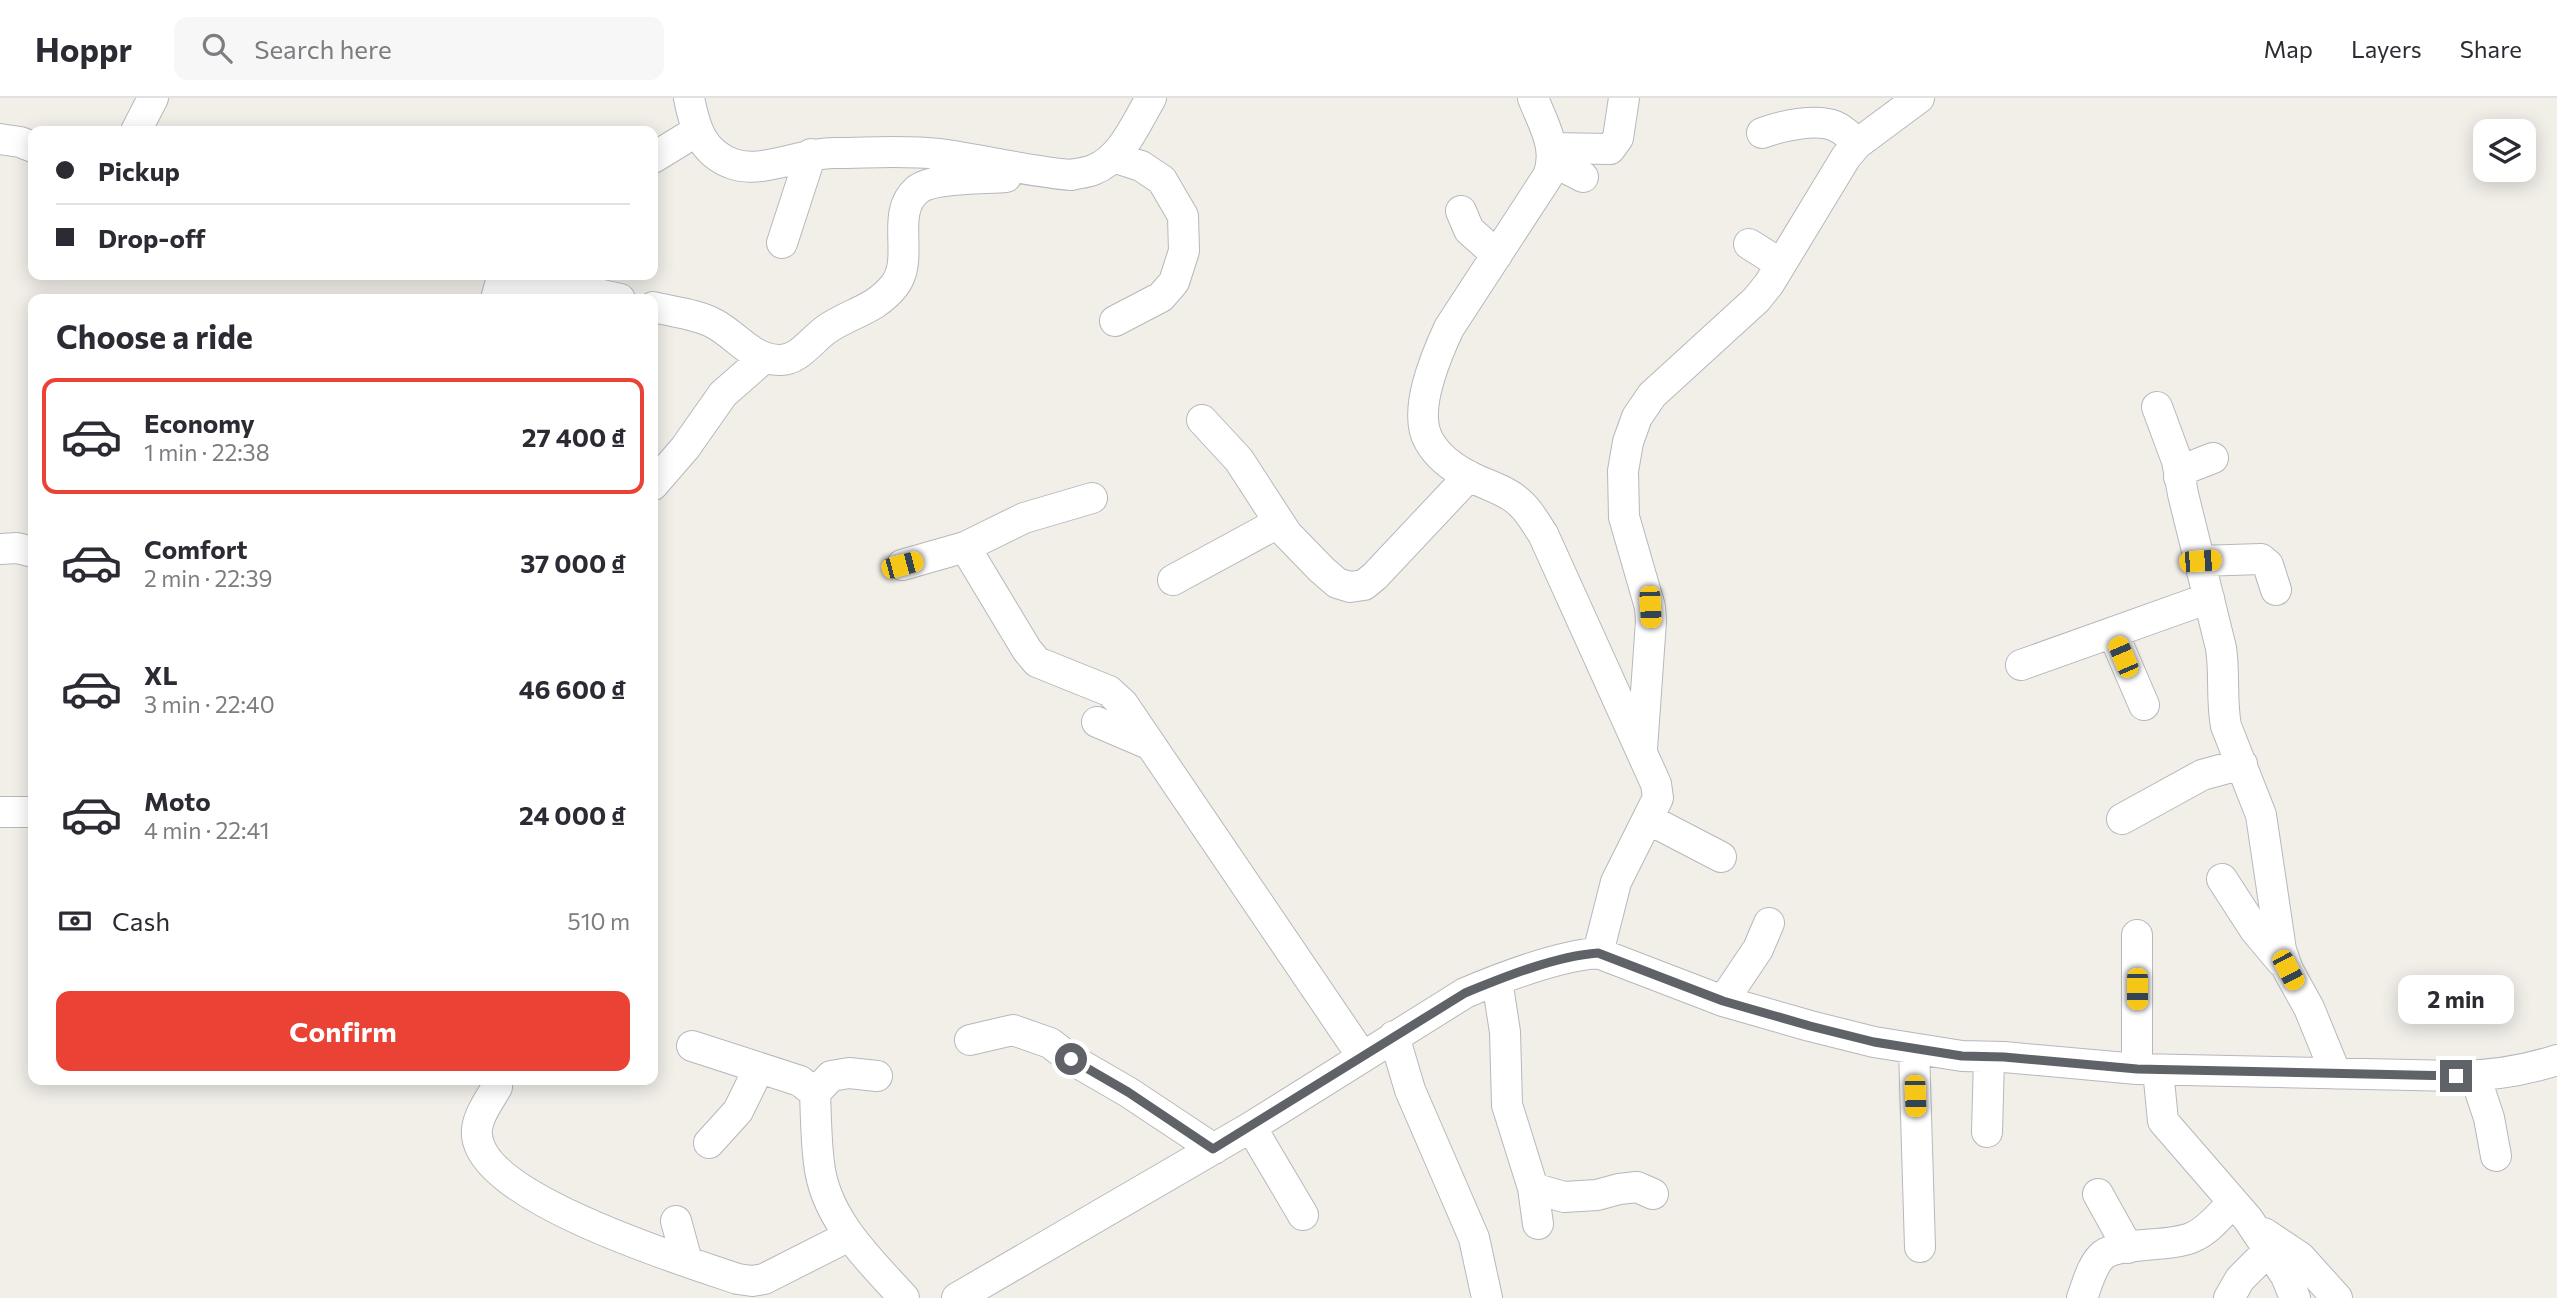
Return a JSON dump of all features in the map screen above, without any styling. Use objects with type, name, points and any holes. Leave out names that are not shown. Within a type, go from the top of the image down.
[{"type":"street","points":[[139,126],[153,98]]},
{"type":"street","points":[[689,98],[702,142],[715,156],[736,165],[759,167],[811,154],[919,152],[1071,175],[1094,170],[1113,157],[1151,98]]},
{"type":"street","points":[[1533,98],[1553,155],[1548,176],[1449,328],[1426,391],[1423,415],[1427,439],[1442,459],[1520,503],[1543,534],[1656,784],[1658,798],[1616,882],[1598,953]]},
{"type":"street","points":[[1553,155],[1610,149],[1618,138],[1624,98]]},
{"type":"street","points":[[1642,752],[1651,621],[1650,607],[1624,516],[1623,471],[1628,442],[1637,417],[1652,396],[1756,300],[1846,157],[1857,144],[1919,98]]},
{"type":"street","points":[[1762,133],[1785,125],[1834,125],[1857,144]]},
{"type":"street","points":[[658,155],[697,131]]},
{"type":"street","points":[[0,139],[28,145]]},
{"type":"street","points":[[782,243],[811,154]]},
{"type":"street","points":[[1553,155],[1583,177]]},
{"type":"street","points":[[1113,157],[1141,166],[1162,180],[1183,216],[1184,251],[1174,282],[1161,297],[1115,321]]},
{"type":"street","points":[[658,308],[716,324],[750,352],[764,358],[781,360],[797,355],[825,330],[874,306],[895,285],[902,265],[905,211],[909,198],[919,188],[934,183],[1052,173]]},
{"type":"street","points":[[1461,211],[1469,230],[1497,255]]},
{"type":"street","points":[[1749,244],[1779,267]]},
{"type":"street","points":[[497,294],[501,281],[530,280],[590,294]]},
{"type":"street","points":[[658,479],[685,448],[723,394],[764,358]]},
{"type":"street","points":[[2157,407],[2177,461],[2224,663],[2225,719],[2261,815],[2278,937],[2288,970]]},
{"type":"street","points":[[1202,420],[1238,460],[1278,523],[1321,570],[1337,583],[1350,587],[1364,585],[1376,576],[1469,476]]},
{"type":"street","points":[[2179,477],[2190,467],[2213,458]]},
{"type":"street","points":[[902,565],[965,547],[1024,518],[1092,498]]},
{"type":"street","points":[[1173,580],[1278,523]]},
{"type":"street","points":[[965,547],[1027,650],[1037,662],[1110,691],[1124,704],[1362,1056]]},
{"type":"street","points":[[0,549],[28,551]]},
{"type":"street","points":[[2200,561],[2261,559],[2268,565],[2276,590]]},
{"type":"street","points":[[2021,665],[2209,598]]},
{"type":"street","points":[[2113,633],[2144,705]]},
{"type":"street","points":[[1097,722],[1151,744]]},
{"type":"street","points":[[2122,819],[2202,775],[2242,764]]},
{"type":"street","points":[[0,813],[28,813]]},
{"type":"street","points":[[1648,819],[1721,857]]},
{"type":"street","points":[[2222,879],[2255,930],[2288,970],[2309,1009],[2336,1074]]},
{"type":"street","points":[[1723,1001],[1758,949],[1769,923]]},
{"type":"street","points":[[2137,935],[2148,1070],[2164,1121],[2234,1202],[2286,1276],[2295,1298]]},
{"type":"street","points":[[972,1295],[1251,1127],[1465,993],[1497,980],[1581,954],[1598,953],[1723,1001],[1810,1026],[1913,1049],[1989,1058],[2004,1057],[2148,1070],[2475,1076],[2525,1070],[2557,1060]]},
{"type":"street","points":[[1497,980],[1505,1032],[1507,1105],[1534,1188],[1538,1224]]},
{"type":"street","points":[[970,1040],[1013,1030],[1050,1043],[1213,1149]]},
{"type":"street","points":[[1394,1036],[1410,1090],[1474,1237],[1487,1298]]},
{"type":"street","points":[[692,1046],[800,1081],[815,1093]]},
{"type":"street","points":[[1913,1049],[1920,1247]]},
{"type":"street","points":[[1987,1132],[1989,1058]]},
{"type":"street","points":[[709,1143],[738,1111],[759,1068]]},
{"type":"street","points":[[877,1076],[849,1073],[831,1076],[815,1093],[819,1166],[830,1202],[849,1236],[904,1298]]},
{"type":"street","points":[[2475,1076],[2489,1118],[2496,1156]]},
{"type":"street","points":[[497,1087],[481,1114],[476,1134],[480,1148],[498,1170],[541,1200],[585,1223],[633,1243],[738,1279],[752,1281],[764,1279],[849,1236]]},
{"type":"street","points":[[1251,1127],[1303,1215]]},
{"type":"street","points":[[1534,1188],[1564,1197],[1597,1195],[1637,1187],[1653,1194]]},
{"type":"street","points":[[2098,1194],[2129,1248]]},
{"type":"street","points":[[2082,1298],[2096,1265],[2104,1255],[2115,1250],[2192,1238],[2234,1202]]},
{"type":"street","points":[[676,1222],[687,1261]]},
{"type":"street","points":[[2261,1239],[2273,1238],[2291,1251],[2316,1285],[2336,1298]]},
{"type":"street","points":[[2229,1298],[2261,1239]]},
{"type":"route","points":[[1071,1059],[1128,1092],[1213,1149],[1465,993],[1497,980],[1581,954],[1598,953],[1723,1001],[1810,1026],[1913,1049],[1962,1056],[2004,1057],[2137,1069],[2456,1076]]}]
